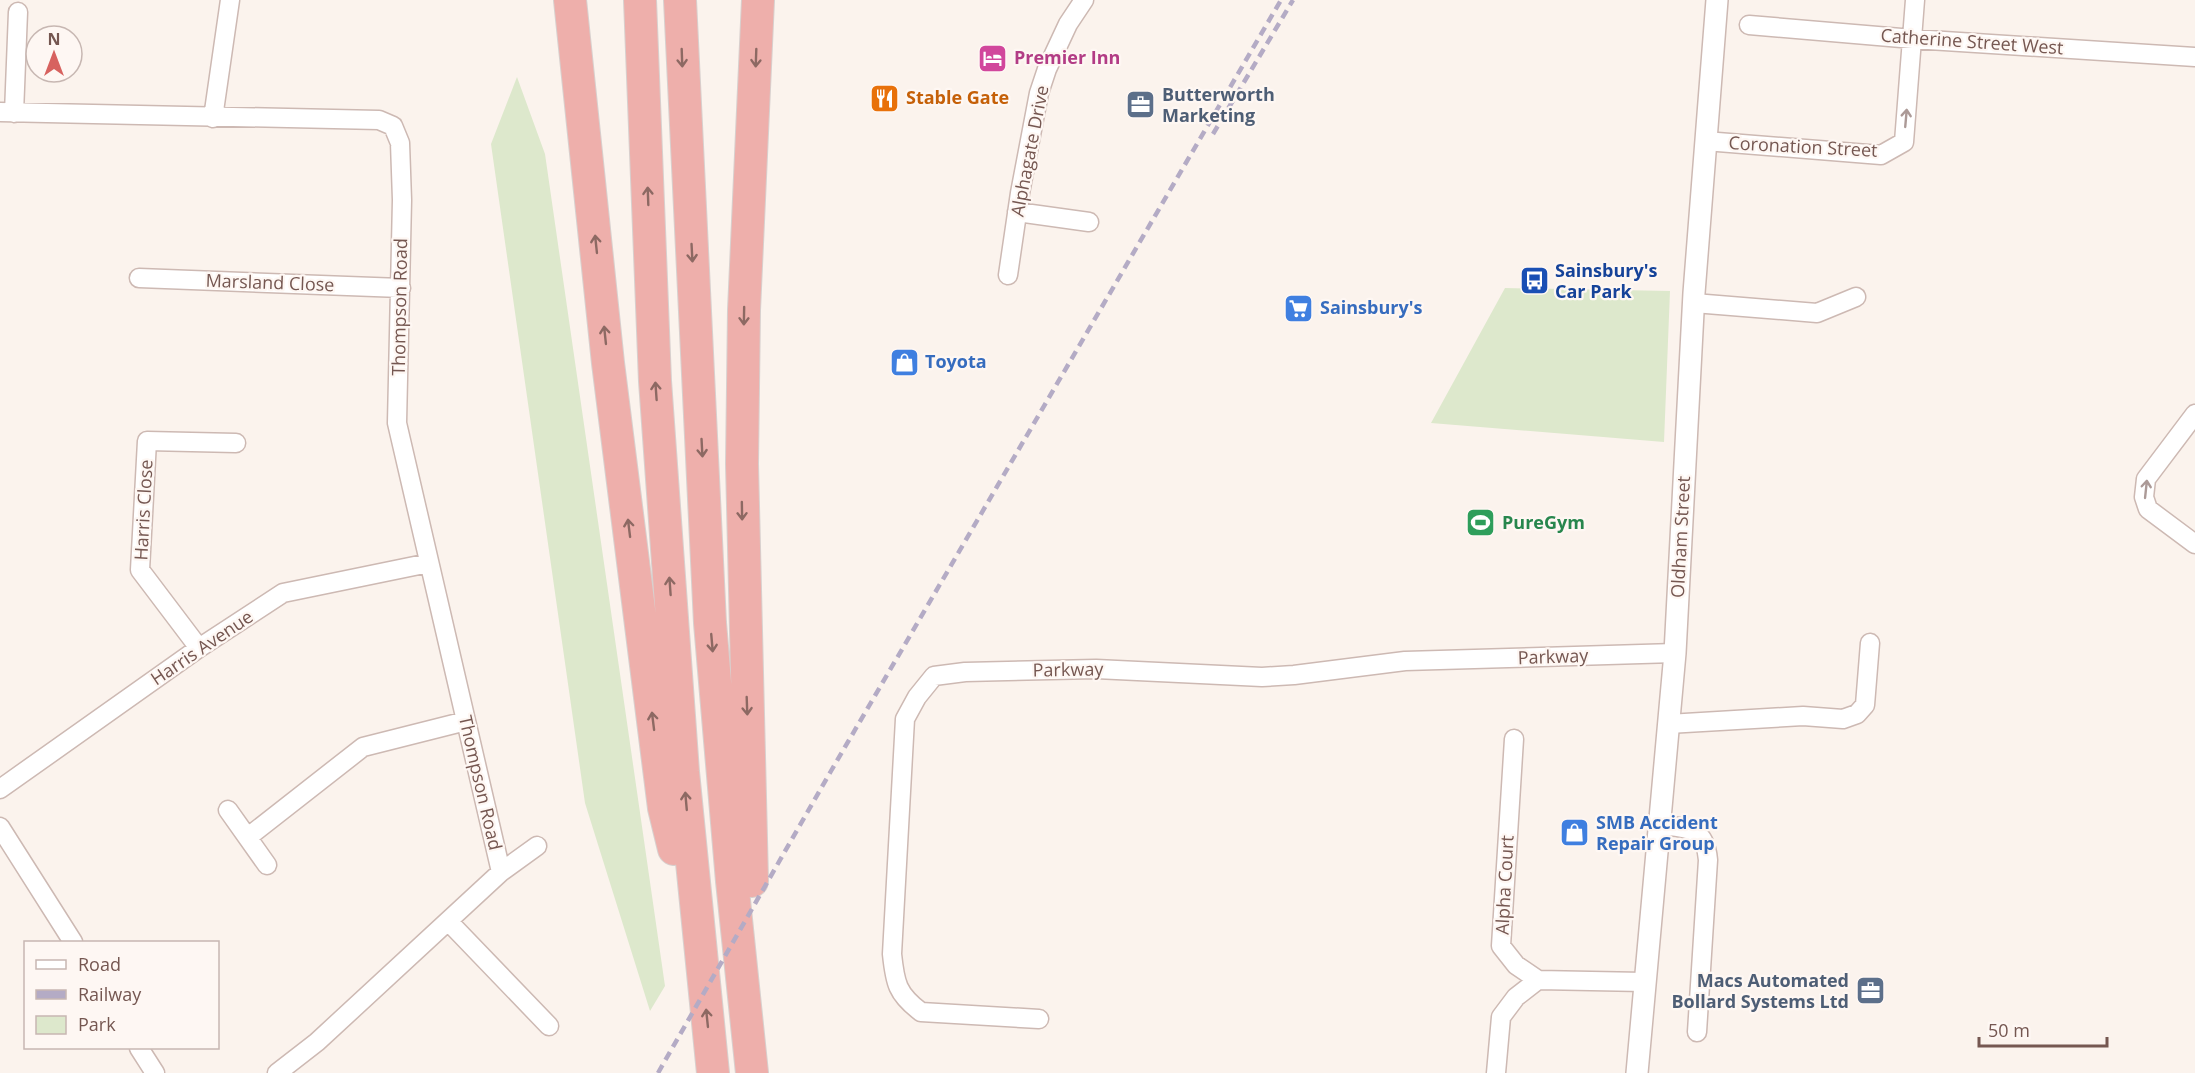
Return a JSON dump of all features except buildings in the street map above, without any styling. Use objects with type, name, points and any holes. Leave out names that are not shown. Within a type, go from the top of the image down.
[{"type":"highway","points":[[570,0],[608,363],[664,807],[701,964]]},
{"type":"highway","points":[[578,0],[579,83]]},
{"type":"highway","points":[[640,0],[656,392],[683,772],[713,1073]]},
{"type":"highway","points":[[680,0],[710,623],[732,882],[752,1073]]},
{"type":"highway","points":[[758,0],[744,310],[742,464],[744,638],[758,1073]]},
{"type":"street","points":[[213,118],[230,0]]},
{"type":"street","name":"Alphagate Drive","points":[[1008,275],[1039,93],[1047,69],[1068,24],[1084,0]]},
{"type":"street","name":"Oldham Street","points":[[1637,1073],[1675,653],[1694,303],[1717,0]]},
{"type":"street","points":[[1913,39],[1915,0]]},
{"type":"street","points":[[7,113],[18,12]]},
{"type":"street","name":"Catherine Street West","points":[[1749,25],[1913,39],[2195,57]]},
{"type":"street","name":"Coronation Street","points":[[1705,141],[1881,155],[1904,142],[1913,39]]},
{"type":"street","name":"Thompson Road","points":[[7,113],[379,120],[393,126],[400,143],[401,288],[397,423],[501,872]]},
{"type":"street","points":[[1017,212],[1089,222]]},
{"type":"street","name":"Marsland Close","points":[[139,278],[401,288]]},
{"type":"street","points":[[1694,303],[1817,313],[1856,297]]},
{"type":"street","points":[[2195,414],[2146,479],[2144,497],[2148,509],[2195,544]]},
{"type":"street","name":"Harris Close","points":[[199,648],[140,570],[147,441],[236,442]]},
{"type":"street","name":"Harris Avenue","points":[[0,789],[199,648],[283,593],[429,563]]},
{"type":"street","points":[[1668,724],[1803,716],[1843,719],[1857,714],[1865,705],[1870,643]]},
{"type":"street","name":"Parkway","points":[[1039,1019],[921,1012],[909,1003],[895,983],[892,954],[905,719],[917,697],[934,676],[965,672],[1096,669],[1262,677],[1406,661],[1675,653]]},
{"type":"street","points":[[248,837],[363,747],[466,721]]},
{"type":"street","name":"Alpha Court","points":[[1514,739],[1501,946],[1515,965],[1538,981]]},
{"type":"street","points":[[228,810],[267,865]]},
{"type":"street","points":[[1659,825],[1686,828],[1699,834],[1707,846],[1697,1032]]},
{"type":"street","points":[[0,827],[72,941]]},
{"type":"street","name":"Thompson Road","points":[[278,1073],[317,1042],[501,872],[537,846]]},
{"type":"street","points":[[448,921],[549,1026]]},
{"type":"street","points":[[1496,1073],[1501,1017],[1515,997],[1538,981],[1644,982]]},
{"type":"street","points":[[140,1049],[155,1073]]},
{"type":"green space","points":[[517,77],[545,154],[665,986],[650,1011],[585,803],[491,144]]},
{"type":"green space","points":[[1505,288],[1670,291],[1664,442],[1431,423]]},
{"type":"railway","points":[[658,1073],[831,771],[1281,0]]},
{"type":"railway","points":[[1213,134],[1293,0]]},
{"type":"place","name":"Premier Inn","points":[[993,58]]},
{"type":"place","name":"Stable Gate","points":[[885,98]]},
{"type":"place","name":"Butterworth Marketing","points":[[1141,105]]},
{"type":"place","name":"Sainsbury's Car Park","points":[[1534,281]]},
{"type":"place","name":"Sainsbury's","points":[[1299,308]]},
{"type":"place","name":"Toyota","points":[[904,362]]},
{"type":"place","name":"PureGym","points":[[1481,523]]},
{"type":"place","name":"SMB Accident Repair Group","points":[[1575,833]]},
{"type":"place","name":"Macs Automated Bollard Systems Ltd","points":[[1870,991]]}]
